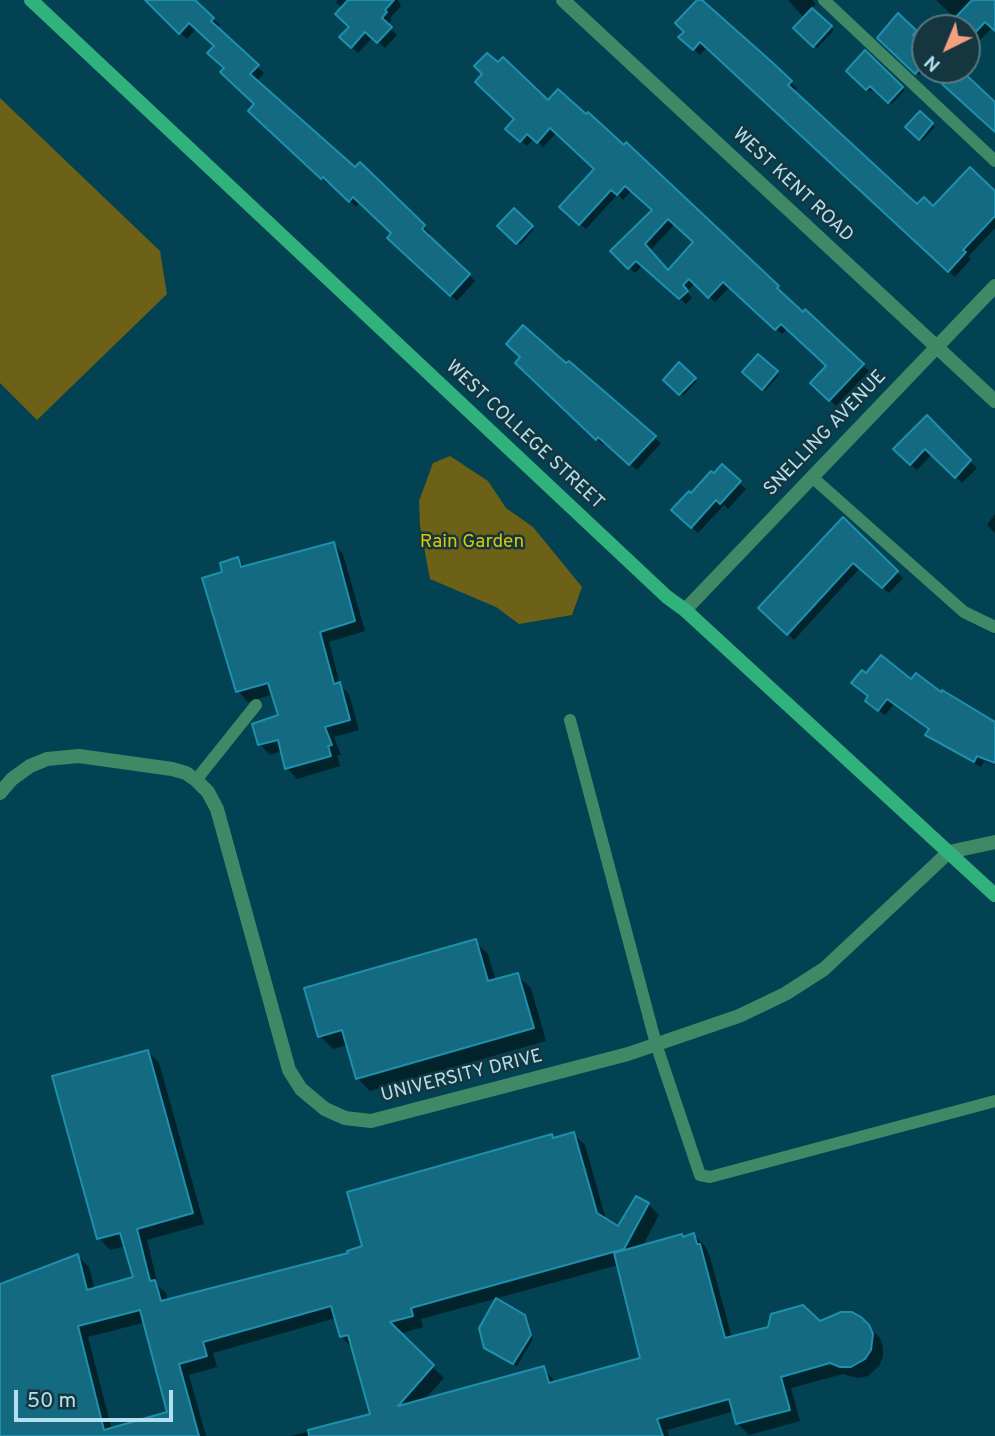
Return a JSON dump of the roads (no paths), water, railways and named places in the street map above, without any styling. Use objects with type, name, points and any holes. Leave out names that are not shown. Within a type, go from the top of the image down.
[{"type":"street","name":"WEST COLLEGE STREET","points":[[31,0],[657,588],[685,610],[995,895]]},
{"type":"street","name":"WEST KENT ROAD","points":[[563,0],[995,401]]},
{"type":"street","name":"SNELLING AVENUE","points":[[685,610],[995,286]]},
{"type":"street","points":[[0,793],[12,779],[47,758],[79,756],[172,769],[186,773],[196,780]]},
{"type":"street","name":"UNIVERSITY DRIVE","points":[[196,780],[208,792],[217,809],[289,1070],[301,1089],[324,1109],[345,1118],[371,1121],[628,1054],[739,1016],[785,994],[824,969],[949,852]]},
{"type":"street","points":[[949,852],[995,842]]},
{"type":"lane","points":[[824,0],[995,160]]},
{"type":"lane","points":[[812,477],[964,612],[995,627]]},
{"type":"lane","points":[[196,780],[256,705]]},
{"type":"lane","points":[[570,720],[656,1044],[698,1173],[706,1177],[995,1101]]},
{"type":"park label","name":"Rain Garden","points":[[472,543]]}]
